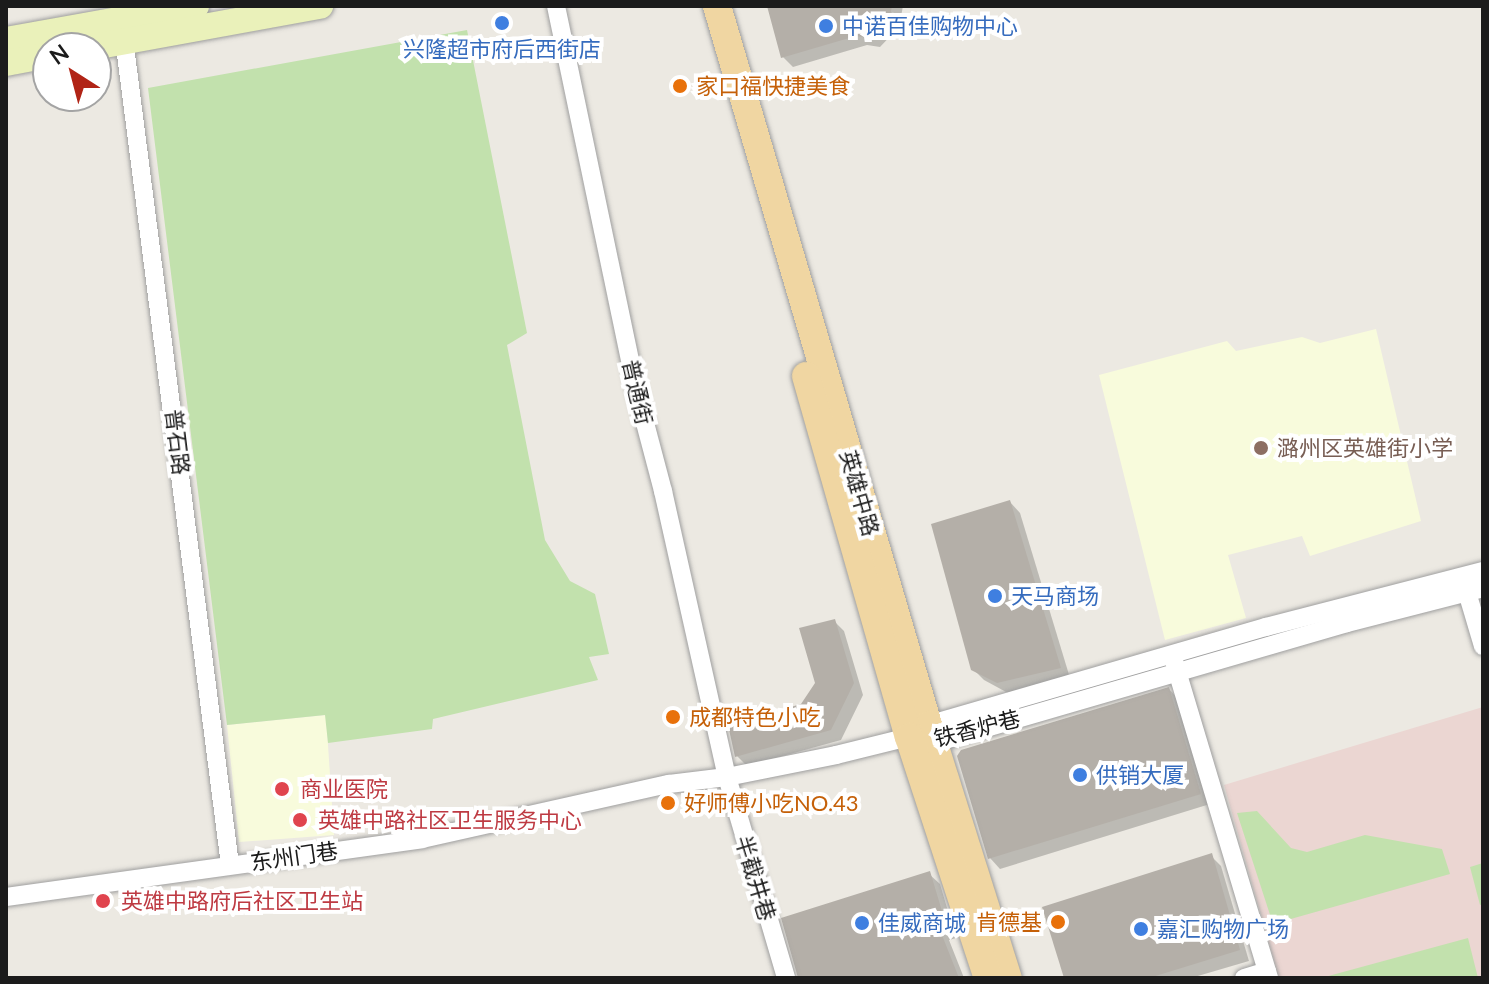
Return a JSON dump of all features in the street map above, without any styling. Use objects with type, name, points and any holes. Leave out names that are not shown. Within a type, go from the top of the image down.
[{"type":"main road","points":[[112,36],[196,6]]},
{"type":"main road","points":[[6,40],[123,30],[320,6]]},
{"type":"main road","name":"英雄中路","points":[[700,6],[924,735],[1008,978]]},
{"type":"main road","name":"英雄中路","points":[[717,6],[924,735],[988,978]]},
{"type":"main road","points":[[6,63],[32,58]]},
{"type":"street","name":"普通街","points":[[556,6],[635,385],[663,491],[727,777]]},
{"type":"street","name":"普石路","points":[[123,30],[230,865]]},
{"type":"street","name":"铁香炉巷","points":[[924,735],[1174,663],[1471,585],[1483,571]]},
{"type":"street","points":[[1471,585],[1483,646]]},
{"type":"street","points":[[1174,663],[1268,974],[1244,978]]},
{"type":"street","name":"东州门巷","points":[[6,897],[422,839],[669,784],[727,777],[924,735]]},
{"type":"street","name":"半截井巷","points":[[727,777],[786,978]]},
{"type":"shaded area","name":"潞州区英雄街小学","points":[[1376,329],[1421,521],[1310,556],[1302,536],[1228,555],[1246,618],[1165,640],[1099,375],[1227,341],[1236,351],[1302,337],[1320,343]]},
{"type":"shaded area","points":[[1483,707],[1483,978],[1279,978],[1224,785]]},
{"type":"shaded area","name":"商业医院","points":[[326,715],[334,835],[239,842],[227,725]]},
{"type":"green space","points":[[467,30],[527,333],[507,345],[545,540],[570,581],[595,594],[609,654],[589,657],[598,680],[433,719],[432,729],[328,743],[325,715],[227,725],[148,88]]},
{"type":"green space","points":[[1257,811],[1291,848],[1307,852],[1365,835],[1442,849],[1450,874],[1273,924],[1237,813]]},
{"type":"green space","points":[[1483,863],[1483,904],[1480,905],[1470,867]]},
{"type":"green space","points":[[1468,938],[1478,978],[1322,978],[1332,975]]},
{"type":"building","name":"中诺百佳购物中心","points":[[767,6],[892,6],[890,16],[869,38],[856,36],[781,58]]},
{"type":"building","name":"天马商场","points":[[1010,500],[1061,668],[997,683],[971,670],[931,524]]},
{"type":"building","points":[[835,619],[854,683],[831,730],[735,757],[728,725],[801,704],[815,683],[799,628]]},
{"type":"building","name":"供销大厦","points":[[1169,687],[1201,794],[988,859],[957,756],[961,750]]},
{"type":"building","name":"嘉汇购物广场","points":[[1212,853],[1240,950],[1149,978],[1064,978],[1042,907]]},
{"type":"building","name":"佳威商城","points":[[930,871],[947,928],[940,930],[959,978],[798,978],[781,918]]},
{"type":"place","name":"兴隆超市府后西街店","points":[[502,23]]},
{"type":"place","name":"中诺百佳购物中心","points":[[826,26]]},
{"type":"place","name":"家口福快捷美食","points":[[680,86]]},
{"type":"place","name":"潞州区英雄街小学","points":[[1261,448]]},
{"type":"place","name":"天马商场","points":[[995,596]]},
{"type":"place","name":"成都特色小吃","points":[[673,717]]},
{"type":"place","name":"供销大厦","points":[[1080,775]]},
{"type":"place","name":"商业医院","points":[[282,789]]},
{"type":"place","name":"好师傅小吃NO.43","points":[[668,803]]},
{"type":"place","name":"英雄中路社区卫生服务中心","points":[[300,820]]},
{"type":"place","name":"英雄中路府后社区卫生站","points":[[103,901]]},
{"type":"place","name":"肯德基","points":[[1058,922]]},
{"type":"place","name":"佳威商城","points":[[862,923]]},
{"type":"place","name":"嘉汇购物广场","points":[[1141,929]]}]
